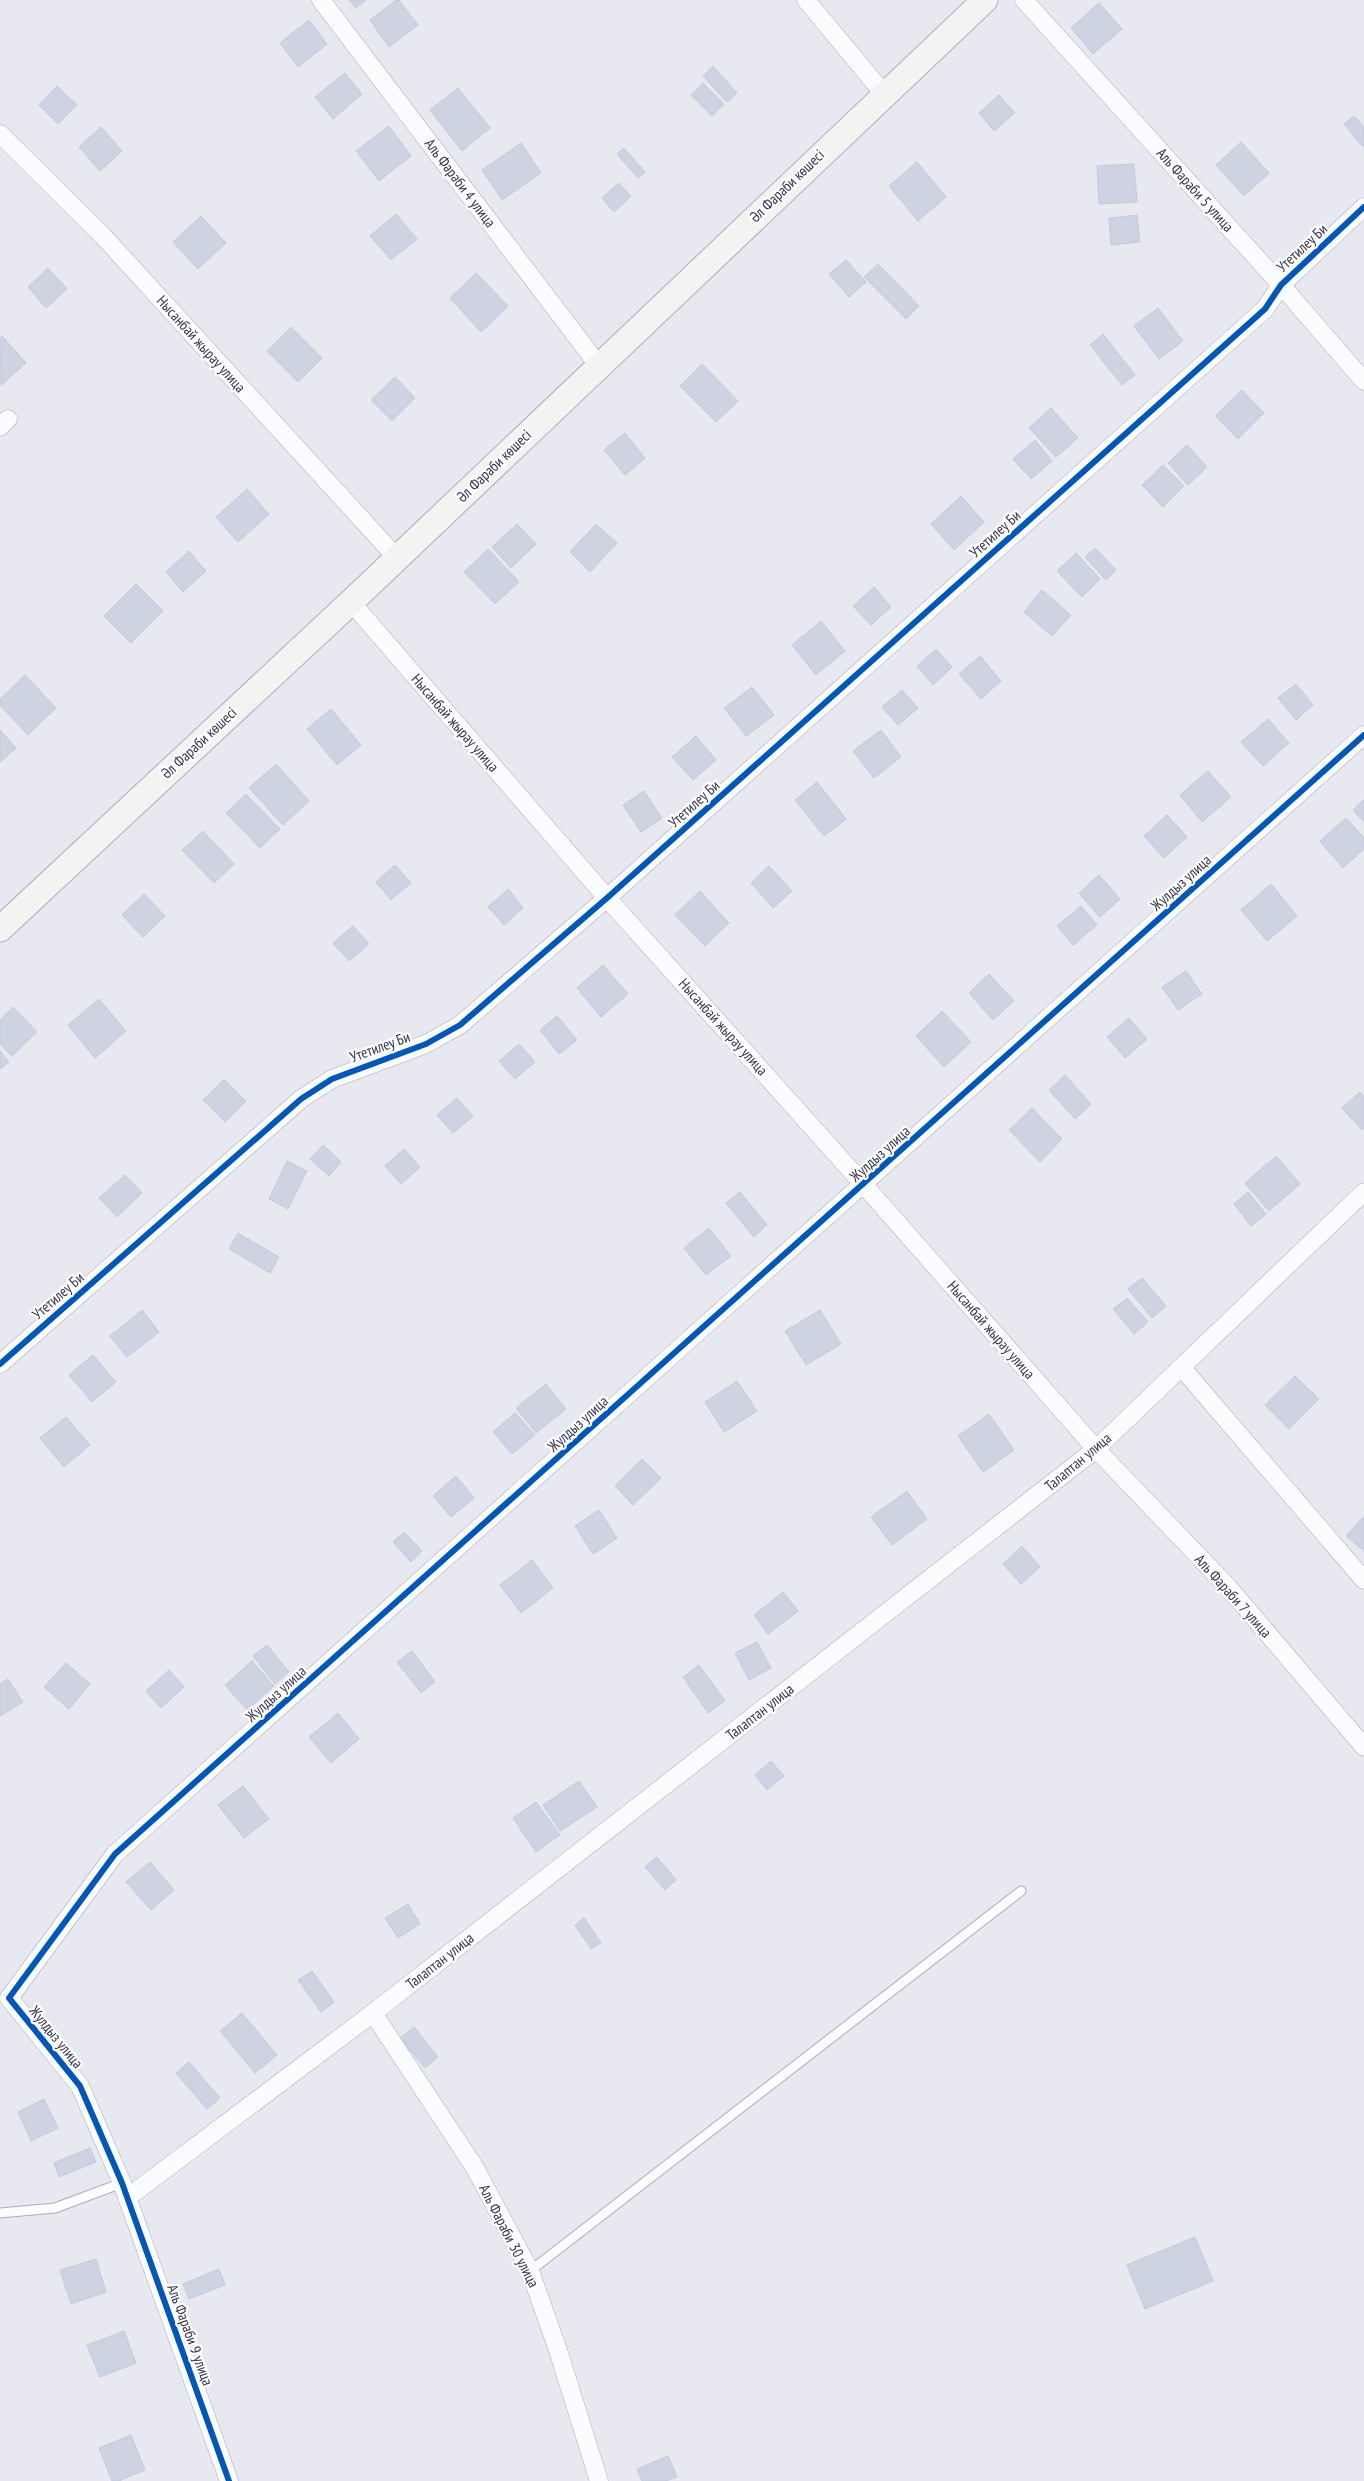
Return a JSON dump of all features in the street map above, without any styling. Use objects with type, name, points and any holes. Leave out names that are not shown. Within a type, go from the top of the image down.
[{"type":"street","name":"Аль Фараби 4 улица","points":[[321,0],[599,366]]},
{"type":"street","points":[[806,0],[884,94]]},
{"type":"street","name":"Әл Фараби көшесі","points":[[0,929],[351,602],[985,0]]},
{"type":"street","name":"Аль Фараби 5 улица","points":[[1024,0],[1281,285],[1364,381]]},
{"type":"street","name":"Нысанбай жырау улица","points":[[0,134],[103,236],[397,558]]},
{"type":"street","name":"Утетилеу Би","points":[[0,1364],[301,1099],[332,1079],[426,1044],[460,1024],[607,898],[1264,309],[1281,285],[1364,207]]},
{"type":"street","name":"Нысанбай жырау улица","points":[[351,602],[607,898],[864,1185],[1096,1449]]},
{"type":"street","name":"Жулдыз улица","points":[[125,2190],[80,2086],[4,1995],[115,1854],[1364,736]]},
{"type":"street","name":"Талаптан улица","points":[[125,2190],[373,2013],[1096,1449],[1364,1192]]},
{"type":"street","points":[[1182,1368],[1364,1580]]},
{"type":"street","name":"Аль Фараби 7 улица","points":[[1096,1449],[1229,1588],[1364,1747]]},
{"type":"street","name":"Аль Фараби 30 улица","points":[[373,2013],[475,2168],[530,2271],[558,2350],[599,2481]]},
{"type":"street","name":"Аль Фараби 9 улица","points":[[125,2190],[229,2481]]},
{"type":"lane","points":[[530,2271],[1021,1891]]},
{"type":"lane","points":[[0,2213],[55,2208],[125,2190]]},
{"type":"building","points":[[349,0],[366,0],[356,8]]},
{"type":"building","points":[[396,0],[399,0],[418,25],[389,47],[370,20]]},
{"type":"building","points":[[1099,3],[1122,29],[1093,54],[1071,28]]},
{"type":"building","points":[[309,20],[327,44],[298,67],[280,43]]},
{"type":"building","points":[[713,66],[737,93],[727,102],[703,76]]},
{"type":"building","points":[[345,73],[362,94],[333,119],[315,97]]},
{"type":"building","points":[[703,83],[724,104],[712,116],[691,95]]},
{"type":"building","points":[[57,86],[77,105],[58,124],[39,105]]},
{"type":"building","points":[[458,88],[490,128],[462,151],[430,110]]},
{"type":"building","points":[[999,95],[1015,113],[994,131],[979,113]]},
{"type":"building","points":[[1354,116],[1364,127],[1363,147],[1344,124]]},
{"type":"building","points":[[389,126],[411,156],[379,181],[356,151]]},
{"type":"building","points":[[101,127],[122,151],[100,171],[79,147]]},
{"type":"building","points":[[1241,142],[1269,173],[1244,196],[1216,165]]},
{"type":"building","points":[[521,143],[541,173],[502,200],[482,170]]},
{"type":"building","points":[[624,148],[645,172],[638,178],[617,154]]},
{"type":"building","points":[[917,162],[946,197],[918,221],[889,186]]},
{"type":"building","points":[[1134,164],[1137,202],[1099,204],[1097,166]]},
{"type":"building","points":[[619,183],[631,196],[614,212],[602,198]]},
{"type":"building","points":[[396,214],[417,239],[391,260],[370,236]]},
{"type":"building","points":[[1137,215],[1140,242],[1111,245],[1109,218]]},
{"type":"building","points":[[201,216],[226,243],[198,269],[173,242]]},
{"type":"building","points":[[846,260],[866,282],[849,297],[829,274]]},
{"type":"building","points":[[878,264],[919,306],[906,319],[864,277]]},
{"type":"building","points":[[48,268],[67,289],[46,308],[28,287]]},
{"type":"building","points":[[476,273],[508,306],[481,332],[450,298]]},
{"type":"building","points":[[1158,308],[1183,341],[1159,359],[1134,326]]},
{"type":"building","points":[[291,327],[322,358],[298,382],[267,351]]},
{"type":"building","points":[[1103,334],[1135,375],[1122,385],[1090,345]]},
{"type":"building","points":[[2,336],[26,363],[1,385],[0,339]]},
{"type":"building","points":[[702,364],[738,401],[716,422],[680,386]]},
{"type":"building","points":[[395,377],[415,398],[392,421],[371,400]]},
{"type":"building","points":[[1242,390],[1264,413],[1238,439],[1215,416]]},
{"type":"building","points":[[1051,408],[1078,438],[1056,457],[1029,428]]},
{"type":"building","points":[[625,433],[645,458],[625,475],[604,450]]},
{"type":"building","points":[[1035,440],[1052,461],[1031,479],[1013,459]]},
{"type":"building","points":[[1187,445],[1207,467],[1188,485],[1168,463]]},
{"type":"building","points":[[1163,465],[1184,486],[1163,507],[1142,485]]},
{"type":"building","points":[[247,489],[269,514],[238,542],[216,517]]},
{"type":"building","points":[[961,496],[984,522],[954,550],[931,524]]},
{"type":"building","points":[[517,524],[536,544],[511,568],[492,547]]},
{"type":"building","points":[[596,524],[617,543],[590,572],[570,552]]},
{"type":"building","points":[[1095,548],[1116,570],[1106,580],[1085,557]]},
{"type":"building","points":[[488,549],[519,582],[495,604],[464,572]]},
{"type":"building","points":[[189,551],[206,571],[183,592],[166,572]]},
{"type":"building","points":[[1076,553],[1100,579],[1082,597],[1057,571]]},
{"type":"building","points":[[136,584],[163,611],[131,643],[104,616]]},
{"type":"building","points":[[874,587],[891,607],[871,625],[853,606]]},
{"type":"building","points":[[1042,590],[1071,615],[1052,636],[1024,612]]},
{"type":"building","points":[[821,621],[845,651],[816,675],[792,645]]},
{"type":"building","points":[[936,649],[952,667],[933,685],[917,666]]},
{"type":"building","points":[[980,656],[1001,681],[981,699],[959,674]]},
{"type":"building","points":[[25,675],[56,708],[28,735],[0,705],[0,699]]},
{"type":"building","points":[[1296,684],[1313,705],[1296,720],[1278,698]]},
{"type":"building","points":[[752,687],[774,715],[746,736],[724,708]]},
{"type":"building","points":[[902,690],[918,708],[898,725],[882,707]]},
{"type":"building","points":[[331,709],[361,745],[337,765],[307,729]]},
{"type":"building","points":[[1268,719],[1289,743],[1263,766],[1241,742]]},
{"type":"building","points":[[0,730],[16,748],[0,762]]},
{"type":"building","points":[[881,730],[901,757],[874,778],[853,751]]},
{"type":"building","points":[[696,736],[716,760],[693,780],[672,757]]},
{"type":"building","points":[[276,764],[309,801],[283,825],[249,788]]},
{"type":"building","points":[[1208,771],[1231,797],[1202,822],[1180,795]]},
{"type":"building","points":[[817,782],[846,819],[824,836],[795,800]]},
{"type":"building","points":[[644,791],[662,818],[641,832],[623,805]]},
{"type":"building","points":[[246,794],[280,829],[260,848],[226,813]]},
{"type":"building","points":[[1364,799],[1364,822],[1353,810]]},
{"type":"building","points":[[1167,815],[1187,837],[1164,858],[1144,836]]},
{"type":"building","points":[[1346,818],[1364,838],[1364,849],[1343,868],[1320,841]]},
{"type":"building","points":[[203,831],[234,864],[214,883],[182,850]]},
{"type":"building","points":[[395,865],[411,883],[391,900],[376,882]]},
{"type":"building","points":[[769,866],[792,891],[773,908],[751,883]]},
{"type":"building","points":[[1099,875],[1120,899],[1100,917],[1079,893]]},
{"type":"building","points":[[1271,884],[1297,916],[1267,941],[1241,910]]},
{"type":"building","points":[[508,889],[523,908],[504,925],[488,907]]},
{"type":"building","points":[[700,891],[729,923],[705,946],[675,915]]},
{"type":"building","points":[[144,894],[165,916],[143,937],[122,915]]},
{"type":"building","points":[[1081,906],[1097,925],[1073,945],[1057,926]]},
{"type":"building","points":[[353,926],[369,944],[349,961],[333,943]]},
{"type":"building","points":[[603,965],[628,994],[601,1017],[577,988]]},
{"type":"building","points":[[1186,971],[1202,994],[1178,1010],[1162,987]]},
{"type":"building","points":[[989,974],[1014,1001],[993,1020],[969,993]]},
{"type":"building","points":[[99,999],[126,1031],[95,1058],[68,1025]]},
{"type":"building","points":[[13,1007],[37,1032],[12,1056],[0,1044],[0,1020]]},
{"type":"building","points":[[942,1011],[971,1042],[944,1067],[916,1036]]},
{"type":"building","points":[[557,1016],[577,1040],[559,1054],[540,1030]]},
{"type":"building","points":[[1129,1018],[1147,1039],[1125,1058],[1107,1037]]},
{"type":"building","points":[[519,1044],[535,1062],[515,1079],[499,1061]]},
{"type":"building","points":[[0,1051],[9,1062],[0,1069]]},
{"type":"building","points":[[1065,1075],[1091,1104],[1075,1119],[1049,1090]]},
{"type":"building","points":[[224,1079],[246,1101],[225,1122],[203,1100]]},
{"type":"building","points":[[1360,1092],[1364,1097],[1364,1128],[1362,1130],[1342,1108]]},
{"type":"building","points":[[457,1098],[473,1116],[453,1133],[437,1115]]},
{"type":"building","points":[[1032,1108],[1062,1139],[1040,1162],[1009,1130]]},
{"type":"building","points":[[323,1145],[341,1162],[329,1176],[310,1159]]},
{"type":"building","points":[[404,1149],[420,1167],[401,1184],[385,1166]]},
{"type":"building","points":[[1276,1156],[1300,1184],[1269,1211],[1245,1183]]},
{"type":"building","points":[[287,1161],[307,1171],[288,1209],[269,1199]]},
{"type":"building","points":[[125,1175],[142,1193],[117,1217],[99,1198]]},
{"type":"building","points":[[740,1192],[767,1225],[754,1237],[726,1203]]},
{"type":"building","points":[[1248,1192],[1266,1214],[1251,1226],[1234,1204]]},
{"type":"building","points":[[709,1228],[731,1256],[706,1275],[684,1248]]},
{"type":"building","points":[[238,1233],[279,1257],[270,1273],[229,1249]]},
{"type":"building","points":[[1142,1278],[1166,1306],[1152,1318],[1128,1289]]},
{"type":"building","points":[[1127,1298],[1148,1322],[1134,1334],[1113,1309]]},
{"type":"building","points":[[142,1310],[159,1332],[127,1357],[110,1336]]},
{"type":"building","points":[[820,1310],[841,1344],[806,1365],[785,1331]]},
{"type":"building","points":[[93,1355],[116,1382],[92,1402],[69,1375]]},
{"type":"building","points":[[1295,1376],[1319,1399],[1289,1429],[1265,1405]]},
{"type":"building","points":[[737,1381],[757,1411],[724,1432],[705,1402]]},
{"type":"building","points":[[546,1384],[566,1409],[536,1433],[516,1408]]},
{"type":"building","points":[[515,1413],[535,1435],[512,1454],[493,1432]]},
{"type":"building","points":[[989,1414],[1014,1450],[983,1472],[958,1436]]},
{"type":"building","points":[[66,1417],[90,1445],[64,1467],[40,1438]]},
{"type":"building","points":[[642,1459],[661,1478],[633,1505],[615,1486]]},
{"type":"building","points":[[456,1476],[474,1498],[451,1517],[433,1496]]},
{"type":"building","points":[[907,1491],[927,1519],[892,1545],[871,1517]]},
{"type":"building","points":[[599,1510],[617,1538],[593,1554],[575,1526]]},
{"type":"building","points":[[1364,1516],[1364,1551],[1346,1536]]},
{"type":"building","points":[[404,1532],[422,1551],[411,1562],[393,1542]]},
{"type":"building","points":[[1022,1546],[1040,1567],[1021,1584],[1003,1564]]},
{"type":"building","points":[[532,1560],[553,1588],[521,1613],[500,1585]]},
{"type":"building","points":[[783,1592],[798,1611],[768,1634],[754,1615]]},
{"type":"building","points":[[757,1642],[771,1668],[749,1680],[735,1653]]},
{"type":"building","points":[[267,1645],[289,1672],[275,1684],[253,1656]]},
{"type":"building","points":[[412,1651],[435,1682],[421,1693],[397,1662]]},
{"type":"building","points":[[252,1661],[274,1686],[247,1710],[225,1685]]},
{"type":"building","points":[[66,1663],[90,1684],[69,1709],[44,1687]]},
{"type":"building","points":[[699,1665],[725,1701],[708,1713],[683,1677]]},
{"type":"building","points":[[169,1670],[184,1687],[161,1708],[146,1691]]},
{"type":"building","points":[[8,1679],[23,1702],[0,1716],[0,1684]]},
{"type":"building","points":[[338,1713],[359,1739],[331,1763],[309,1737]]},
{"type":"building","points":[[771,1761],[784,1776],[767,1790],[755,1775]]},
{"type":"building","points":[[579,1781],[597,1807],[560,1831],[543,1805]]},
{"type":"building","points":[[243,1786],[269,1819],[244,1838],[218,1805]]},
{"type":"building","points":[[536,1802],[560,1835],[536,1852],[513,1818]]},
{"type":"building","points":[[657,1857],[676,1880],[665,1890],[645,1867]]},
{"type":"building","points":[[150,1862],[174,1890],[151,1910],[126,1882]]},
{"type":"building","points":[[408,1904],[420,1924],[398,1938],[385,1918]]},
{"type":"building","points":[[584,1918],[601,1943],[591,1949],[575,1925]]},
{"type":"building","points":[[312,1971],[334,2002],[321,2012],[298,1980]]},
{"type":"building","points":[[242,2013],[277,2055],[255,2073],[220,2031]]},
{"type":"building","points":[[414,2027],[438,2057],[425,2068],[400,2038]]},
{"type":"building","points":[[189,2062],[220,2098],[207,2109],[176,2073]]},
{"type":"building","points":[[44,2099],[58,2128],[31,2141],[18,2112]]},
{"type":"building","points":[[90,2148],[96,2162],[59,2177],[54,2163]]},
{"type":"building","points":[[1195,2237],[1213,2281],[1145,2309],[1127,2265]]},
{"type":"building","points":[[96,2259],[106,2292],[71,2304],[60,2270]]},
{"type":"building","points":[[219,2269],[225,2285],[189,2299],[183,2284]]},
{"type":"building","points":[[124,2331],[136,2363],[100,2377],[87,2345]]},
{"type":"building","points":[[131,2435],[145,2470],[119,2481],[112,2481],[99,2448]]},
{"type":"building","points":[[668,2456],[677,2477],[666,2481],[642,2481],[637,2469]]},
{"type":"cycle path","points":[[0,1364],[301,1099],[332,1079],[426,1044],[460,1025],[607,898],[1265,309],[1281,285],[1364,207]]},
{"type":"cycle path","points":[[229,2481],[122,2183],[80,2086],[9,1998],[115,1854],[1364,735]]}]
